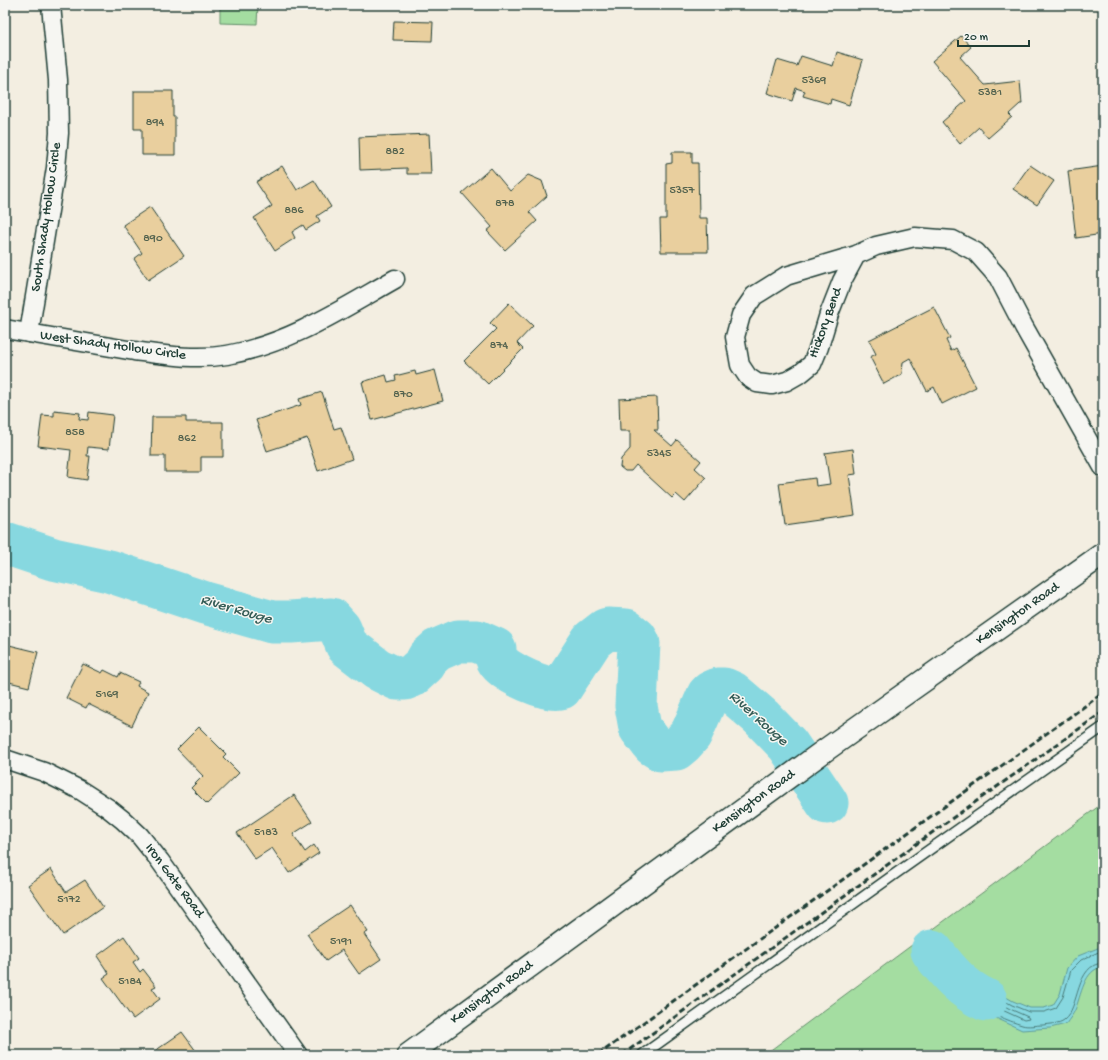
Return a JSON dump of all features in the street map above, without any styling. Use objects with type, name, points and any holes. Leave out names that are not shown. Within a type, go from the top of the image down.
[{"type":"street","name":"South Shady Hollow Circle","points":[[29,333],[56,168],[59,133],[58,80],[50,5]]},
{"type":"street","name":"Hickory Bend","points":[[856,255],[842,281],[812,364],[801,373],[786,381],[772,385],[757,383],[748,376],[740,365],[735,337],[741,314],[754,296],[786,276],[856,255],[876,246],[915,237],[953,240],[976,252],[998,278],[1103,466]]},
{"type":"street","name":"West Shady Hollow Circle","points":[[5,329],[178,357],[227,355],[255,348],[299,332],[324,320],[395,279]]},
{"type":"street","name":"Kensington Road","points":[[408,1055],[824,751],[1103,554]]},
{"type":"street","name":"Iron Gate Road","points":[[5,759],[44,772],[80,790],[108,808],[140,836],[177,884],[298,1055]]},
{"type":"lane","points":[[642,1055],[1103,727]]},
{"type":"green space","points":[[220,5],[258,5],[257,24],[220,23]]},
{"type":"green space","points":[[1103,803],[1103,1055],[764,1055]]},
{"type":"water","points":[[1103,946],[1103,967],[1091,973],[1087,978],[1072,1015],[1066,1024],[1050,1028],[1022,1030],[970,1005],[949,985],[936,966],[953,953],[973,978],[1013,1001],[1030,1008],[1044,1008],[1053,1005],[1060,994],[1067,968],[1078,956]]},
{"type":"building","points":[[394,21],[433,22],[432,41],[393,40]]},
{"type":"building","points":[[961,36],[971,47],[960,57],[985,85],[1020,81],[1022,104],[1020,104],[1009,114],[1012,117],[988,138],[979,127],[960,144],[942,122],[966,101],[932,61]]},
{"type":"building","points":[[837,52],[863,60],[849,105],[831,99],[830,104],[803,96],[805,91],[796,88],[792,101],[767,93],[777,60],[797,66],[801,56],[833,66]]},
{"type":"building","points":[[134,91],[173,91],[175,155],[142,155],[142,129],[134,129]]},
{"type":"building","points":[[429,134],[431,174],[407,174],[407,168],[360,170],[359,137]]},
{"type":"building","points":[[672,152],[692,152],[692,163],[698,163],[699,218],[707,218],[708,252],[661,252],[660,219],[666,219],[666,164],[672,163]]},
{"type":"building","points":[[1030,165],[1054,181],[1037,205],[1013,189]]},
{"type":"building","points":[[282,166],[297,190],[314,180],[331,207],[317,216],[320,221],[306,230],[303,225],[292,232],[295,238],[275,251],[254,218],[272,206],[256,182]]},
{"type":"building","points":[[1103,166],[1103,234],[1076,238],[1068,171]]},
{"type":"building","points":[[491,168],[510,191],[528,175],[542,181],[547,196],[529,212],[537,221],[505,250],[487,231],[492,227],[462,193]]},
{"type":"building","points":[[150,207],[184,256],[148,280],[134,259],[142,253],[123,225]]},
{"type":"building","points":[[509,303],[533,326],[517,343],[523,349],[488,384],[464,361],[496,329],[490,323]]},
{"type":"building","points":[[934,307],[950,338],[946,340],[951,351],[956,348],[976,387],[942,404],[934,387],[927,391],[910,358],[903,362],[902,374],[884,384],[870,357],[876,354],[869,340]]},
{"type":"building","points":[[435,370],[443,401],[372,420],[362,382],[386,375],[388,382],[396,380],[395,376],[415,371],[416,375]]},
{"type":"building","points":[[322,392],[334,429],[341,427],[352,459],[318,471],[307,438],[267,451],[256,420],[301,405],[299,399]]},
{"type":"building","points":[[657,397],[658,430],[654,430],[672,446],[677,440],[701,461],[695,468],[706,478],[685,502],[676,494],[672,498],[636,465],[631,471],[625,471],[620,467],[621,459],[630,449],[630,431],[620,431],[619,399]]},
{"type":"building","points":[[54,410],[80,413],[79,419],[88,420],[89,412],[113,415],[109,449],[88,447],[87,456],[90,456],[87,480],[68,477],[71,450],[38,446],[42,415],[54,416]]},
{"type":"building","points":[[152,417],[186,417],[186,422],[223,422],[223,457],[201,457],[201,472],[165,472],[165,456],[151,456]]},
{"type":"building","points":[[853,449],[856,474],[849,475],[855,515],[785,525],[779,483],[815,478],[816,486],[830,484],[825,453]]},
{"type":"building","points":[[5,644],[38,652],[29,687],[5,681]]},
{"type":"building","points":[[83,664],[102,673],[104,670],[118,677],[120,673],[139,682],[137,686],[148,692],[132,726],[88,704],[86,708],[66,698]]},
{"type":"building","points":[[199,727],[226,754],[223,757],[239,773],[207,804],[191,788],[203,776],[177,749]]},
{"type":"building","points":[[294,795],[312,822],[293,834],[305,852],[314,845],[319,853],[289,873],[272,848],[255,859],[237,833]]},
{"type":"building","points":[[51,869],[66,892],[85,880],[103,907],[63,935],[28,885]]},
{"type":"building","points":[[350,905],[368,932],[364,934],[381,959],[359,974],[342,950],[326,961],[307,934]]},
{"type":"building","points":[[124,936],[139,958],[133,962],[140,972],[143,969],[156,986],[152,988],[160,999],[133,1019],[103,978],[109,974],[97,956]]},
{"type":"building","points":[[182,1032],[199,1055],[158,1055],[155,1051]]},
{"type":"waterway","name":"River Rouge","points":[[5,543],[53,559],[109,571],[205,603],[272,622],[331,619],[340,629],[347,646],[377,669],[397,679],[405,679],[413,675],[437,650],[458,641],[477,641],[495,649],[498,661],[509,671],[537,684],[547,687],[561,688],[592,640],[608,629],[626,630],[636,638],[639,643],[636,706],[640,728],[653,745],[661,750],[676,749],[691,734],[708,695],[718,689],[724,689],[733,693],[761,717],[788,745],[827,803]]},
{"type":"waterway","name":"River Rouge","points":[[932,951],[956,979],[970,991],[986,1000]]},
{"type":"railway","points":[[598,1055],[1103,693]]},
{"type":"railway","points":[[622,1055],[1103,712]]}]
